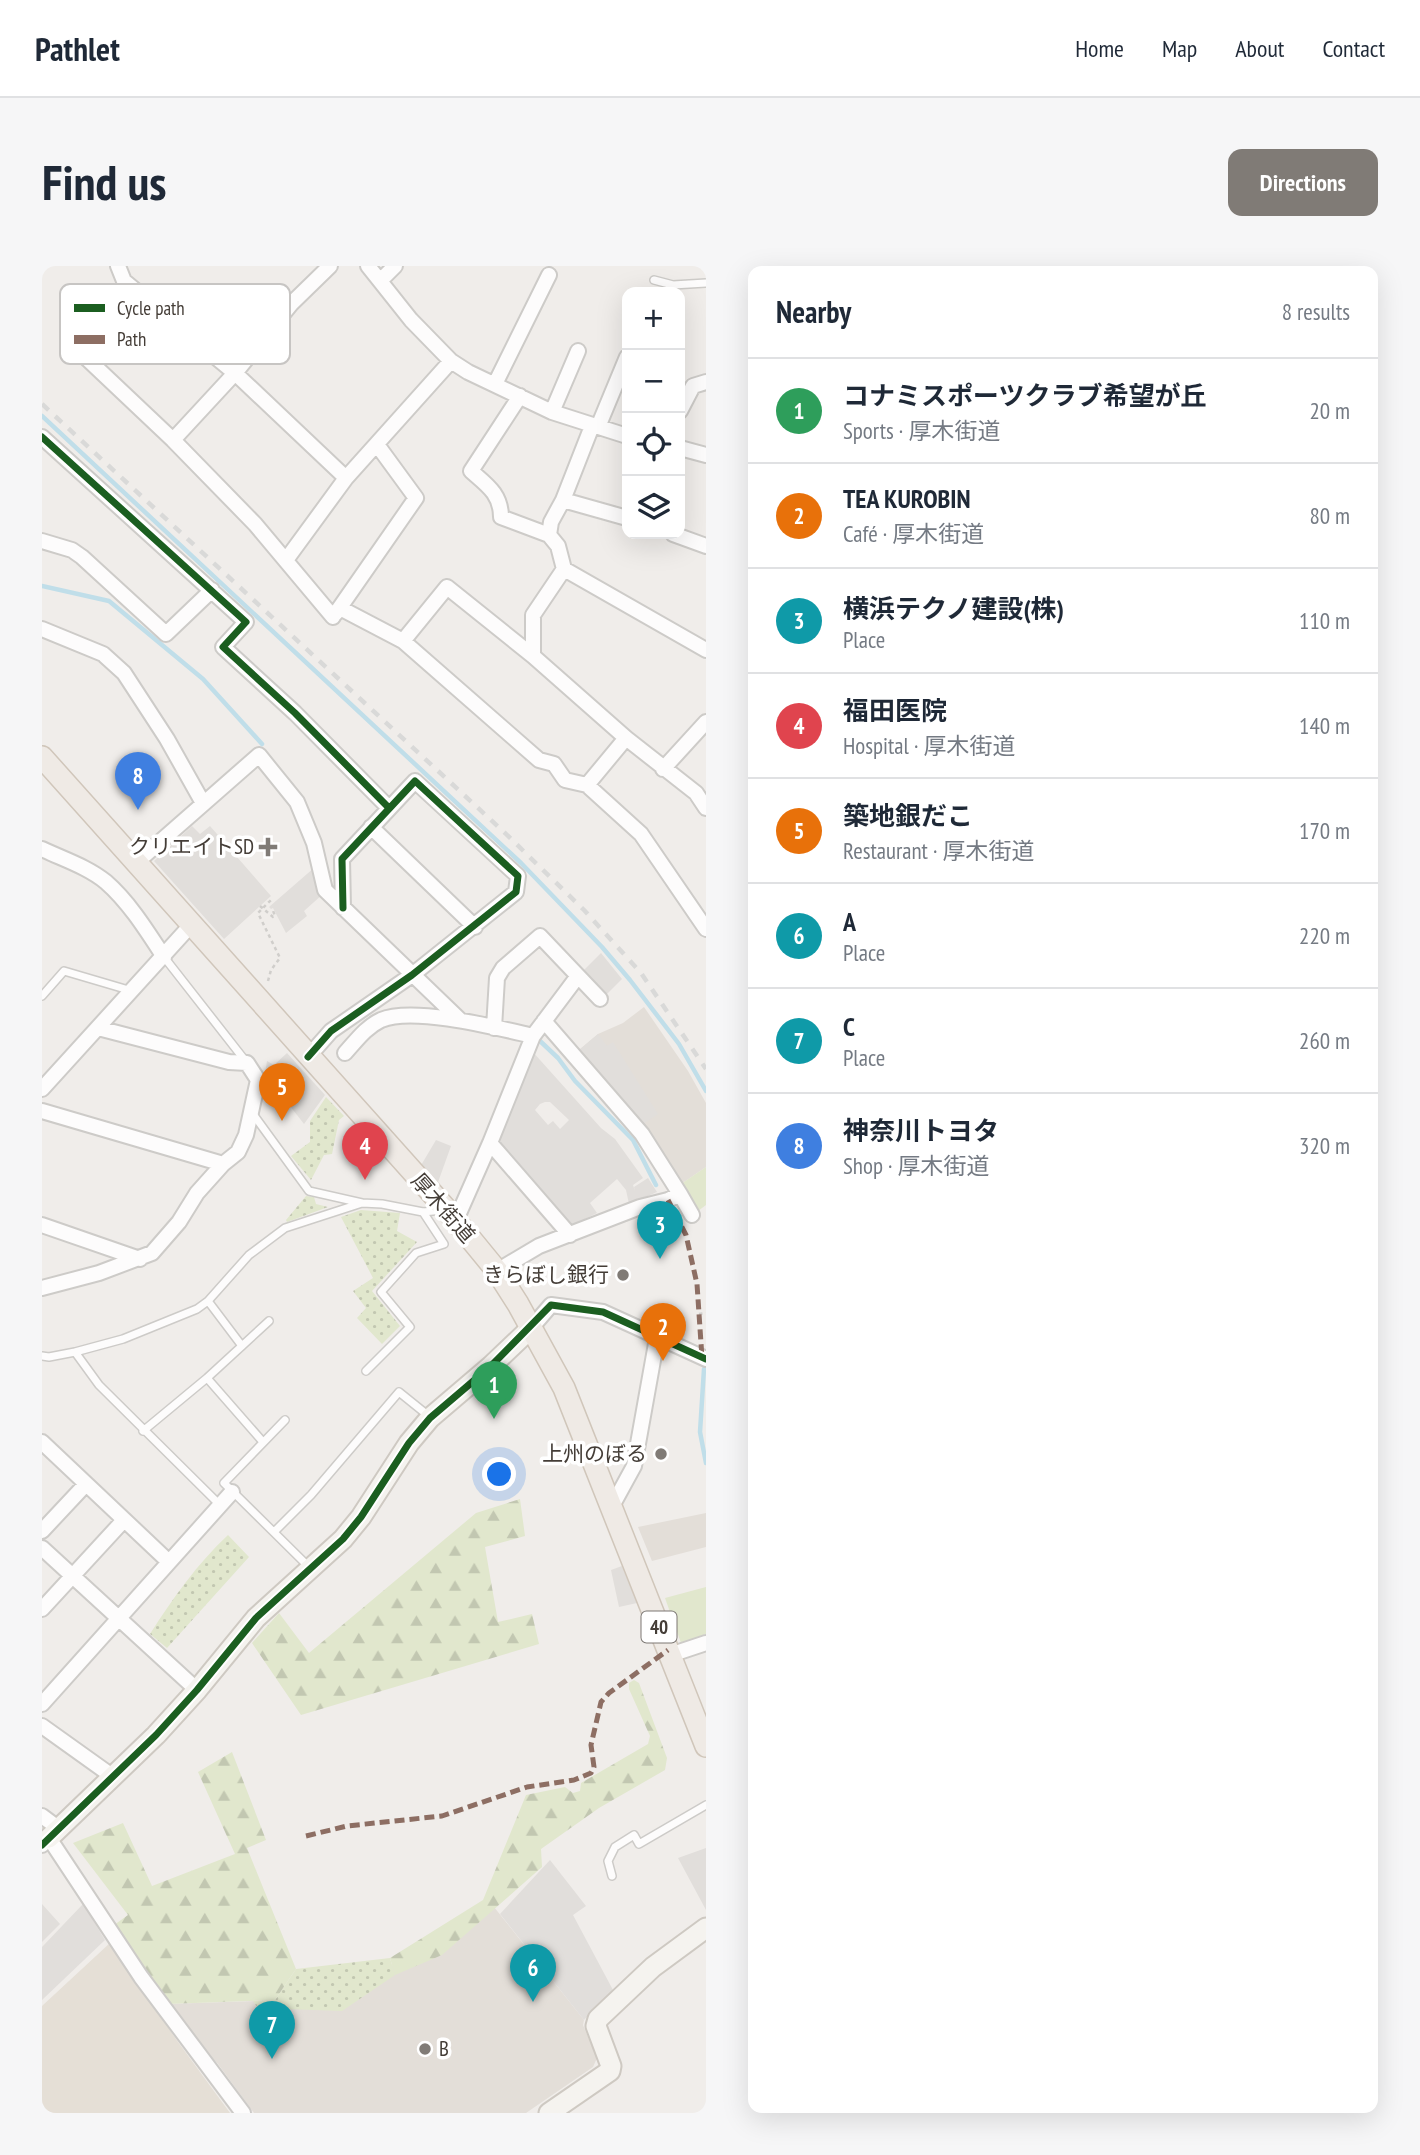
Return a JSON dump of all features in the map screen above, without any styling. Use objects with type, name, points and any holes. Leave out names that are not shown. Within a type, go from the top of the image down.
[{"type":"main road","name":"厚木街道","points":[[42,757],[451,1215],[497,1271],[532,1327],[564,1388],[706,1746]]},
{"type":"street","points":[[118,266],[128,284]]},
{"type":"street","points":[[290,305],[330,266]]},
{"type":"street","points":[[368,266],[411,320],[451,361],[468,372],[552,412],[622,434]]},
{"type":"street","points":[[381,280],[396,266]]},
{"type":"street","points":[[495,384],[549,275]]},
{"type":"street","points":[[552,412],[578,351]]},
{"type":"street","points":[[286,560],[346,478],[451,361]]},
{"type":"street","points":[[93,364],[173,440],[255,524],[334,616],[403,641],[539,760],[554,764],[565,780],[587,785],[641,834],[700,909],[706,929]]},
{"type":"street","points":[[225,364],[346,478]]},
{"type":"street","points":[[173,440],[243,364]]},
{"type":"street","points":[[549,535],[551,522],[622,368]]},
{"type":"street","points":[[685,401],[693,386],[706,382]]},
{"type":"street","points":[[520,396],[471,471],[497,495],[501,505],[501,517],[549,535],[558,546],[565,569],[706,650]]},
{"type":"street","points":[[42,437],[246,622],[223,647],[295,713],[388,808]]},
{"type":"street","points":[[334,616],[416,498],[377,446]]},
{"type":"street","points":[[685,449],[706,455]]},
{"type":"street","points":[[563,500],[622,517]]},
{"type":"street","points":[[685,539],[706,547]]},
{"type":"street","points":[[42,541],[72,550],[82,557],[166,635],[212,590]]},
{"type":"street","points":[[533,656],[533,615],[565,569]]},
{"type":"street","points":[[403,641],[447,587],[533,656],[625,738],[696,793],[706,808]]},
{"type":"street","points":[[42,629],[103,653],[124,673],[167,739],[203,803]]},
{"type":"street","points":[[663,769],[706,722]]},
{"type":"street","points":[[587,785],[625,738]]},
{"type":"street","points":[[137,862],[259,755],[297,802],[314,843],[326,890],[460,1020]]},
{"type":"street","points":[[308,1057],[331,1031],[412,975],[516,892],[519,876],[415,781],[342,859],[343,908]]},
{"type":"street","points":[[371,827],[475,927]]},
{"type":"street","points":[[42,849],[105,882],[145,928],[164,957]]},
{"type":"street","points":[[42,1089],[191,925]]},
{"type":"street","points":[[494,1027],[497,978],[503,968],[540,936],[600,999]]},
{"type":"street","points":[[451,1215],[490,1143],[533,1036],[578,976]]},
{"type":"street","points":[[345,1053],[368,1028],[389,1017],[460,1020],[533,1036]]},
{"type":"street","points":[[544,1021],[642,1134],[692,1215]]},
{"type":"street","points":[[42,1288],[152,1253],[179,1222],[197,1193],[237,1152],[246,1135],[258,1080],[247,1063],[229,1062],[98,1028]]},
{"type":"street","points":[[42,1111],[223,1164]]},
{"type":"street","points":[[490,1143],[570,1235]]},
{"type":"street","points":[[497,1271],[539,1246],[680,1194]]},
{"type":"street","points":[[42,1225],[140,1259]]},
{"type":"street","points":[[243,2113],[141,1977],[48,1832],[156,1735],[256,1618],[349,1532],[387,1473],[430,1418],[491,1366],[532,1327],[551,1304],[603,1312],[706,1359]]},
{"type":"street","points":[[611,1508],[634,1466],[657,1338]]},
{"type":"street","points":[[44,1449],[86,1484],[169,1562]]},
{"type":"street","points":[[42,1531],[86,1484]]},
{"type":"street","points":[[42,1704],[232,1492]]},
{"type":"street","points":[[42,1609],[124,1520]]},
{"type":"street","points":[[42,1548],[197,1690]]},
{"type":"street","points":[[670,1655],[706,1643]]},
{"type":"street","points":[[42,1726],[112,1776]]},
{"type":"street","points":[[554,2112],[610,2071],[611,2066],[596,2026],[598,2019],[653,1967],[706,1928]]},
{"type":"lane","points":[[654,281],[673,285],[706,283]]},
{"type":"lane","points":[[164,957],[247,1063]]},
{"type":"lane","points":[[42,996],[64,971],[132,991]]},
{"type":"lane","points":[[251,1112],[309,1191],[362,1203],[451,1215]]},
{"type":"lane","points":[[42,1356],[75,1352],[146,1330],[197,1309],[208,1301],[249,1255],[285,1228],[362,1203]]},
{"type":"lane","points":[[366,1371],[410,1327],[381,1292],[416,1253],[444,1244],[423,1212]]},
{"type":"lane","points":[[208,1301],[242,1346]]},
{"type":"lane","points":[[144,1431],[269,1321]]},
{"type":"lane","points":[[75,1352],[99,1385],[220,1505]]},
{"type":"lane","points":[[207,1378],[263,1442]]},
{"type":"lane","points":[[274,1532],[311,1495],[399,1392],[430,1418]]},
{"type":"lane","points":[[285,1420],[224,1483],[310,1568]]},
{"type":"lane","points":[[612,1876],[608,1861],[615,1847],[634,1835],[639,1844],[706,1805]]},
{"type":"path","points":[[268,981],[271,970],[280,958],[258,913],[261,907],[273,898]]},
{"type":"path","points":[[261,907],[273,917],[272,908]]},
{"type":"path","points":[[699,1314],[706,1313]]},
{"type":"shaded area","points":[[192,826],[200,834],[210,826],[271,896],[224,939],[154,861]]},
{"type":"shaded area","points":[[315,867],[323,894],[304,911],[307,916],[286,933],[273,908],[269,907]]},
{"type":"shaded area","points":[[601,953],[622,979],[605,996],[581,973]]},
{"type":"shaded area","points":[[644,1007],[688,1071],[706,1103],[706,1167],[681,1184],[642,1125],[579,1050],[598,1034],[623,1023]]},
{"type":"shaded area","points":[[598,1034],[607,1046],[613,1042],[658,1114],[642,1125],[579,1050]]},
{"type":"shaded area","points":[[532,1051],[601,1128],[615,1139],[643,1178],[633,1185],[635,1191],[634,1187],[648,1178],[657,1192],[629,1204],[626,1190],[617,1179],[590,1203],[597,1213],[567,1228],[496,1147],[510,1099]],"holes":[[[550,1102],[569,1120],[560,1129],[553,1121],[548,1125],[535,1110],[540,1104]]]},
{"type":"shaded area","points":[[287,1053],[325,1095],[304,1124],[265,1074],[267,1061],[274,1065]]},
{"type":"shaded area","points":[[436,1140],[451,1146],[437,1185],[420,1167]]},
{"type":"shaded area","points":[[706,1513],[706,1547],[652,1561],[638,1527]]},
{"type":"shaded area","points":[[622,1566],[637,1603],[619,1607],[611,1570]]},
{"type":"shaded area","points":[[706,1848],[706,1910],[678,1858]]},
{"type":"shaded area","points":[[550,1860],[586,1906],[573,1915],[613,1990],[584,2020],[500,1914]]},
{"type":"shaded area","points":[[490,1902],[584,2020],[583,2025],[597,2058],[593,2067],[526,2113],[254,2113],[218,2064],[191,2036],[167,2004],[342,1998]]},
{"type":"shaded area","points":[[42,1904],[60,1924],[42,1942]]},
{"type":"shaded area","points":[[83,1904],[105,1940],[42,2000],[42,1947]]},
{"type":"shaded area","points":[[110,1943],[230,2113],[42,2113],[42,2006]]},
{"type":"green space","points":[[326,1097],[344,1116],[339,1120],[332,1154],[324,1155],[311,1180],[291,1156],[310,1142],[310,1121]]},
{"type":"green space","points":[[706,1167],[706,1205],[698,1211],[681,1184]]},
{"type":"green space","points":[[306,1196],[314,1197],[316,1204],[328,1207],[287,1222],[286,1220]]},
{"type":"green space","points":[[361,1210],[400,1213],[397,1231],[417,1242],[372,1291],[400,1326],[382,1344],[357,1318],[366,1308],[353,1291],[373,1278],[341,1217]]},
{"type":"green space","points":[[520,1499],[525,1536],[485,1547],[498,1622],[532,1614],[539,1644],[301,1715],[252,1643],[279,1613],[309,1653],[476,1513]]},
{"type":"green space","points":[[228,1535],[249,1557],[167,1648],[150,1634],[186,1582]]},
{"type":"green space","points":[[706,1587],[706,1634],[681,1643],[665,1598]]},
{"type":"green space","points":[[634,1680],[639,1683],[667,1758],[665,1770],[599,1808],[541,1849],[542,1867],[442,1955],[395,1975],[390,1958],[483,1900],[526,1795],[565,1787],[573,1793],[580,1791],[581,1783],[648,1744],[650,1736],[629,1689],[629,1683]]},
{"type":"green space","points":[[232,1752],[266,1840],[247,1848],[296,1969],[275,2000],[167,2004],[114,1925],[128,1915],[73,1843],[123,1823],[152,1886],[235,1854],[198,1772]]},
{"type":"green space","points":[[390,1958],[395,1975],[342,2011],[258,2008],[253,2001],[275,2000],[296,1969]]},
{"type":"waterway","points":[[42,416],[521,863],[630,980],[679,1044],[706,1091]]},
{"type":"waterway","points":[[42,586],[109,601],[203,679],[262,744]]},
{"type":"waterway","points":[[540,1041],[633,1140],[656,1185]]},
{"type":"waterway","points":[[704,1369],[700,1432],[706,1463]]},
{"type":"railway","points":[[42,404],[505,833],[584,910],[641,973],[706,1069]]},
{"type":"marked path","points":[[668,1200],[686,1235],[697,1284],[702,1358]]},
{"type":"marked path","points":[[306,1836],[347,1826],[442,1816],[527,1787],[574,1780],[591,1773],[594,1767],[591,1745],[601,1702],[609,1693],[668,1650]]},
{"type":"cycle path","points":[[42,437],[246,622],[223,647],[295,713],[389,808]]},
{"type":"cycle path","points":[[308,1057],[331,1031],[412,975],[516,892],[518,876],[415,781],[342,859],[343,908]]},
{"type":"cycle path","points":[[42,1845],[156,1735],[256,1618],[343,1539],[361,1517],[409,1443],[430,1418],[491,1366],[551,1305],[603,1312],[706,1359]]},
{"type":"place","name":"神奈川トヨタ","points":[[138,810]]},
{"type":"place","name":"クリエイトSD","points":[[268,847]]},
{"type":"place","name":"築地銀だこ","points":[[282,1121]]},
{"type":"place","name":"福田医院","points":[[365,1180]]},
{"type":"place","name":"横浜テクノ建設(株)","points":[[660,1259]]},
{"type":"place","name":"きらぼし銀行","points":[[623,1275]]},
{"type":"place","name":"TEA KUROBIN","points":[[663,1361]]},
{"type":"place","name":"コナミスポーツクラブ希望が丘","points":[[494,1419]]},
{"type":"place","name":"上州のぼる","points":[[661,1454]]},
{"type":"place","name":"A","points":[[533,2002]]},
{"type":"place","name":"B","points":[[425,2049]]},
{"type":"place","name":"C","points":[[272,2059]]}]
